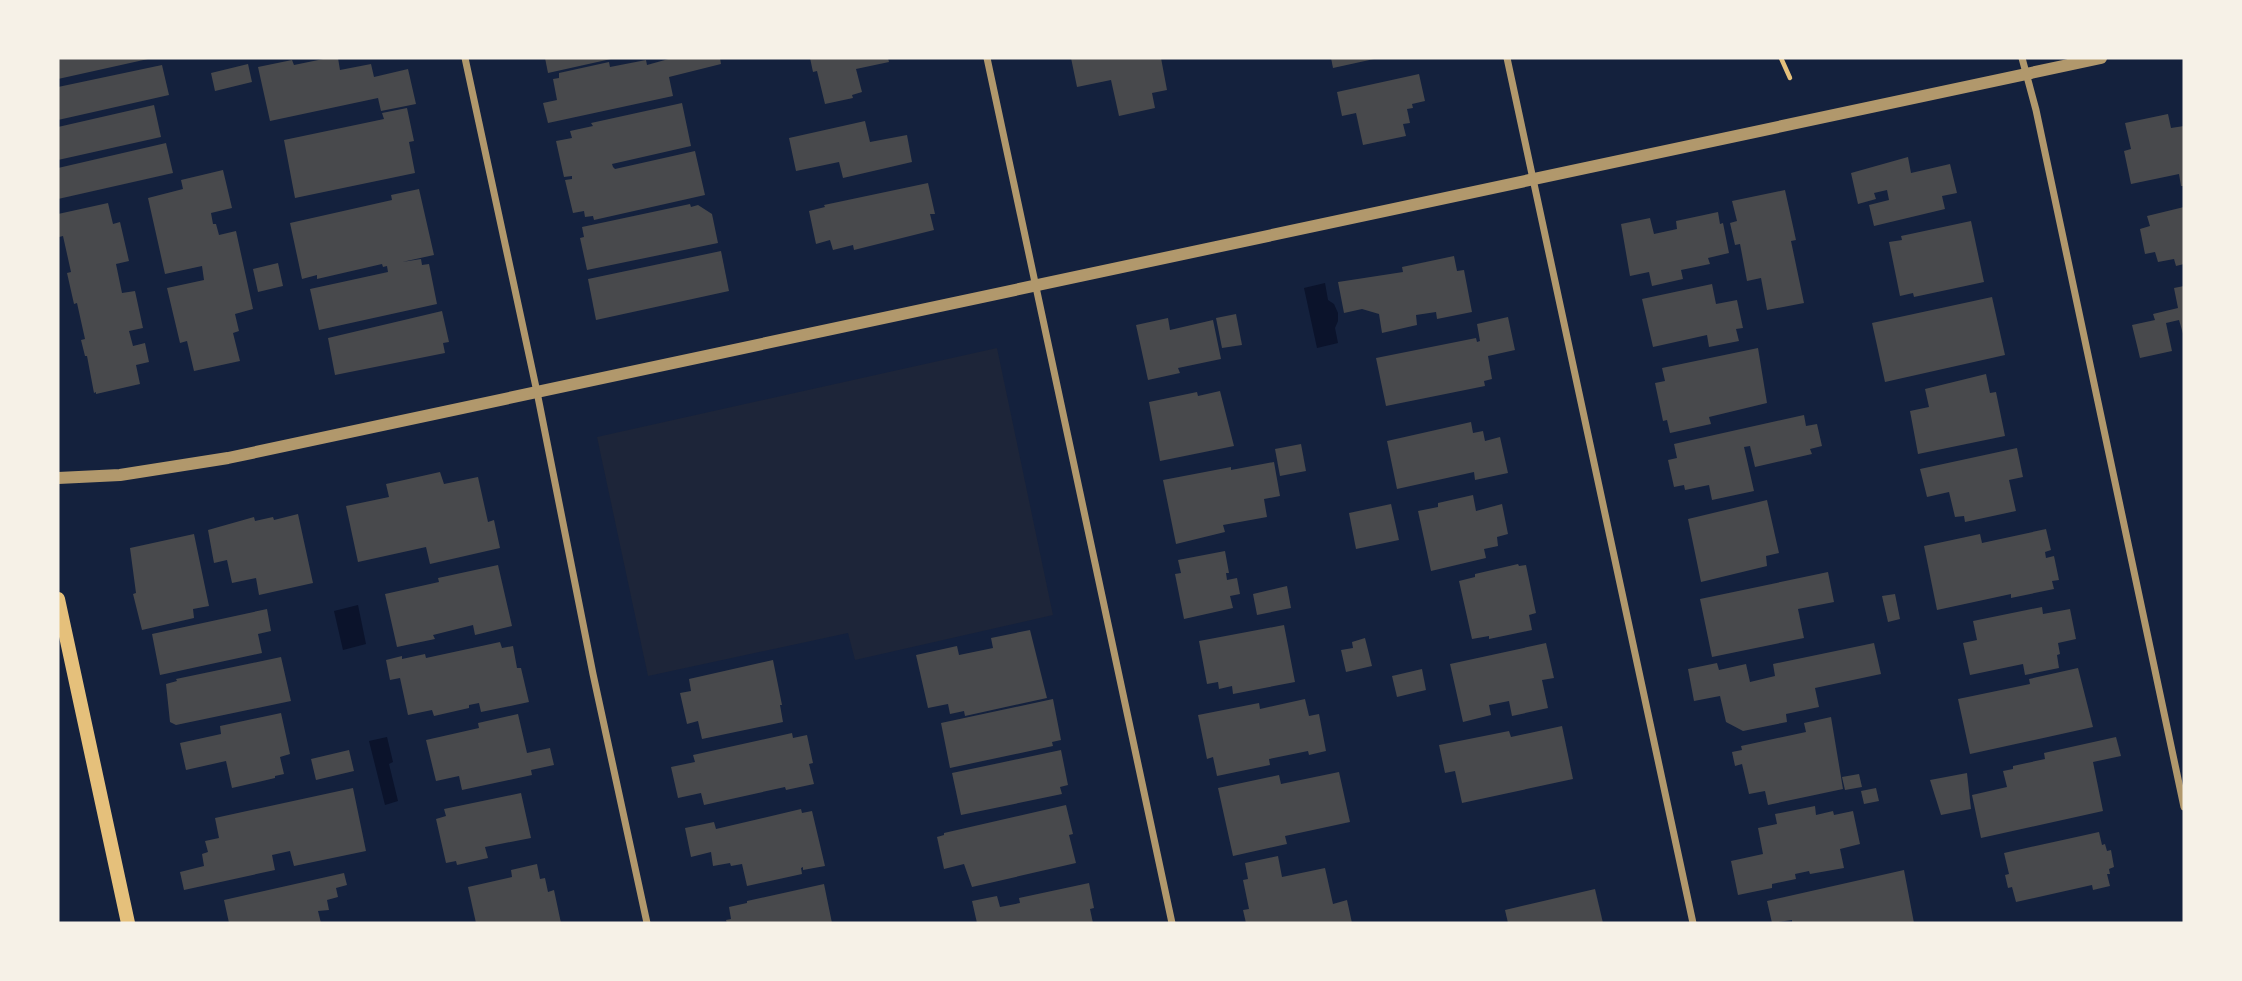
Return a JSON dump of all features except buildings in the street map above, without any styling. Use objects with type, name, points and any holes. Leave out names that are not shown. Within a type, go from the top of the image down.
[{"type":"main road","points":[[58,598],[128,923]]},
{"type":"street","points":[[464,58],[537,392],[646,923]]},
{"type":"street","points":[[987,58],[1172,923]]},
{"type":"street","points":[[1507,58],[1693,923]]},
{"type":"street","points":[[2022,58],[2039,124],[2184,807]]},
{"type":"street","points":[[58,478],[120,475],[228,458],[2101,58]]},
{"type":"path","points":[[1781,58],[1790,78]]},
{"type":"shaded area","points":[[1325,283],[1328,300],[1334,304],[1338,313],[1335,328],[1338,343],[1317,348],[1304,288]]},
{"type":"shaded area","points":[[997,348],[1053,615],[855,660],[848,633],[648,676],[597,437]]},
{"type":"shaded area","points":[[358,605],[366,644],[343,650],[334,611]]},
{"type":"shaded area","points":[[387,737],[393,762],[389,764],[398,801],[385,805],[369,741]]}]
